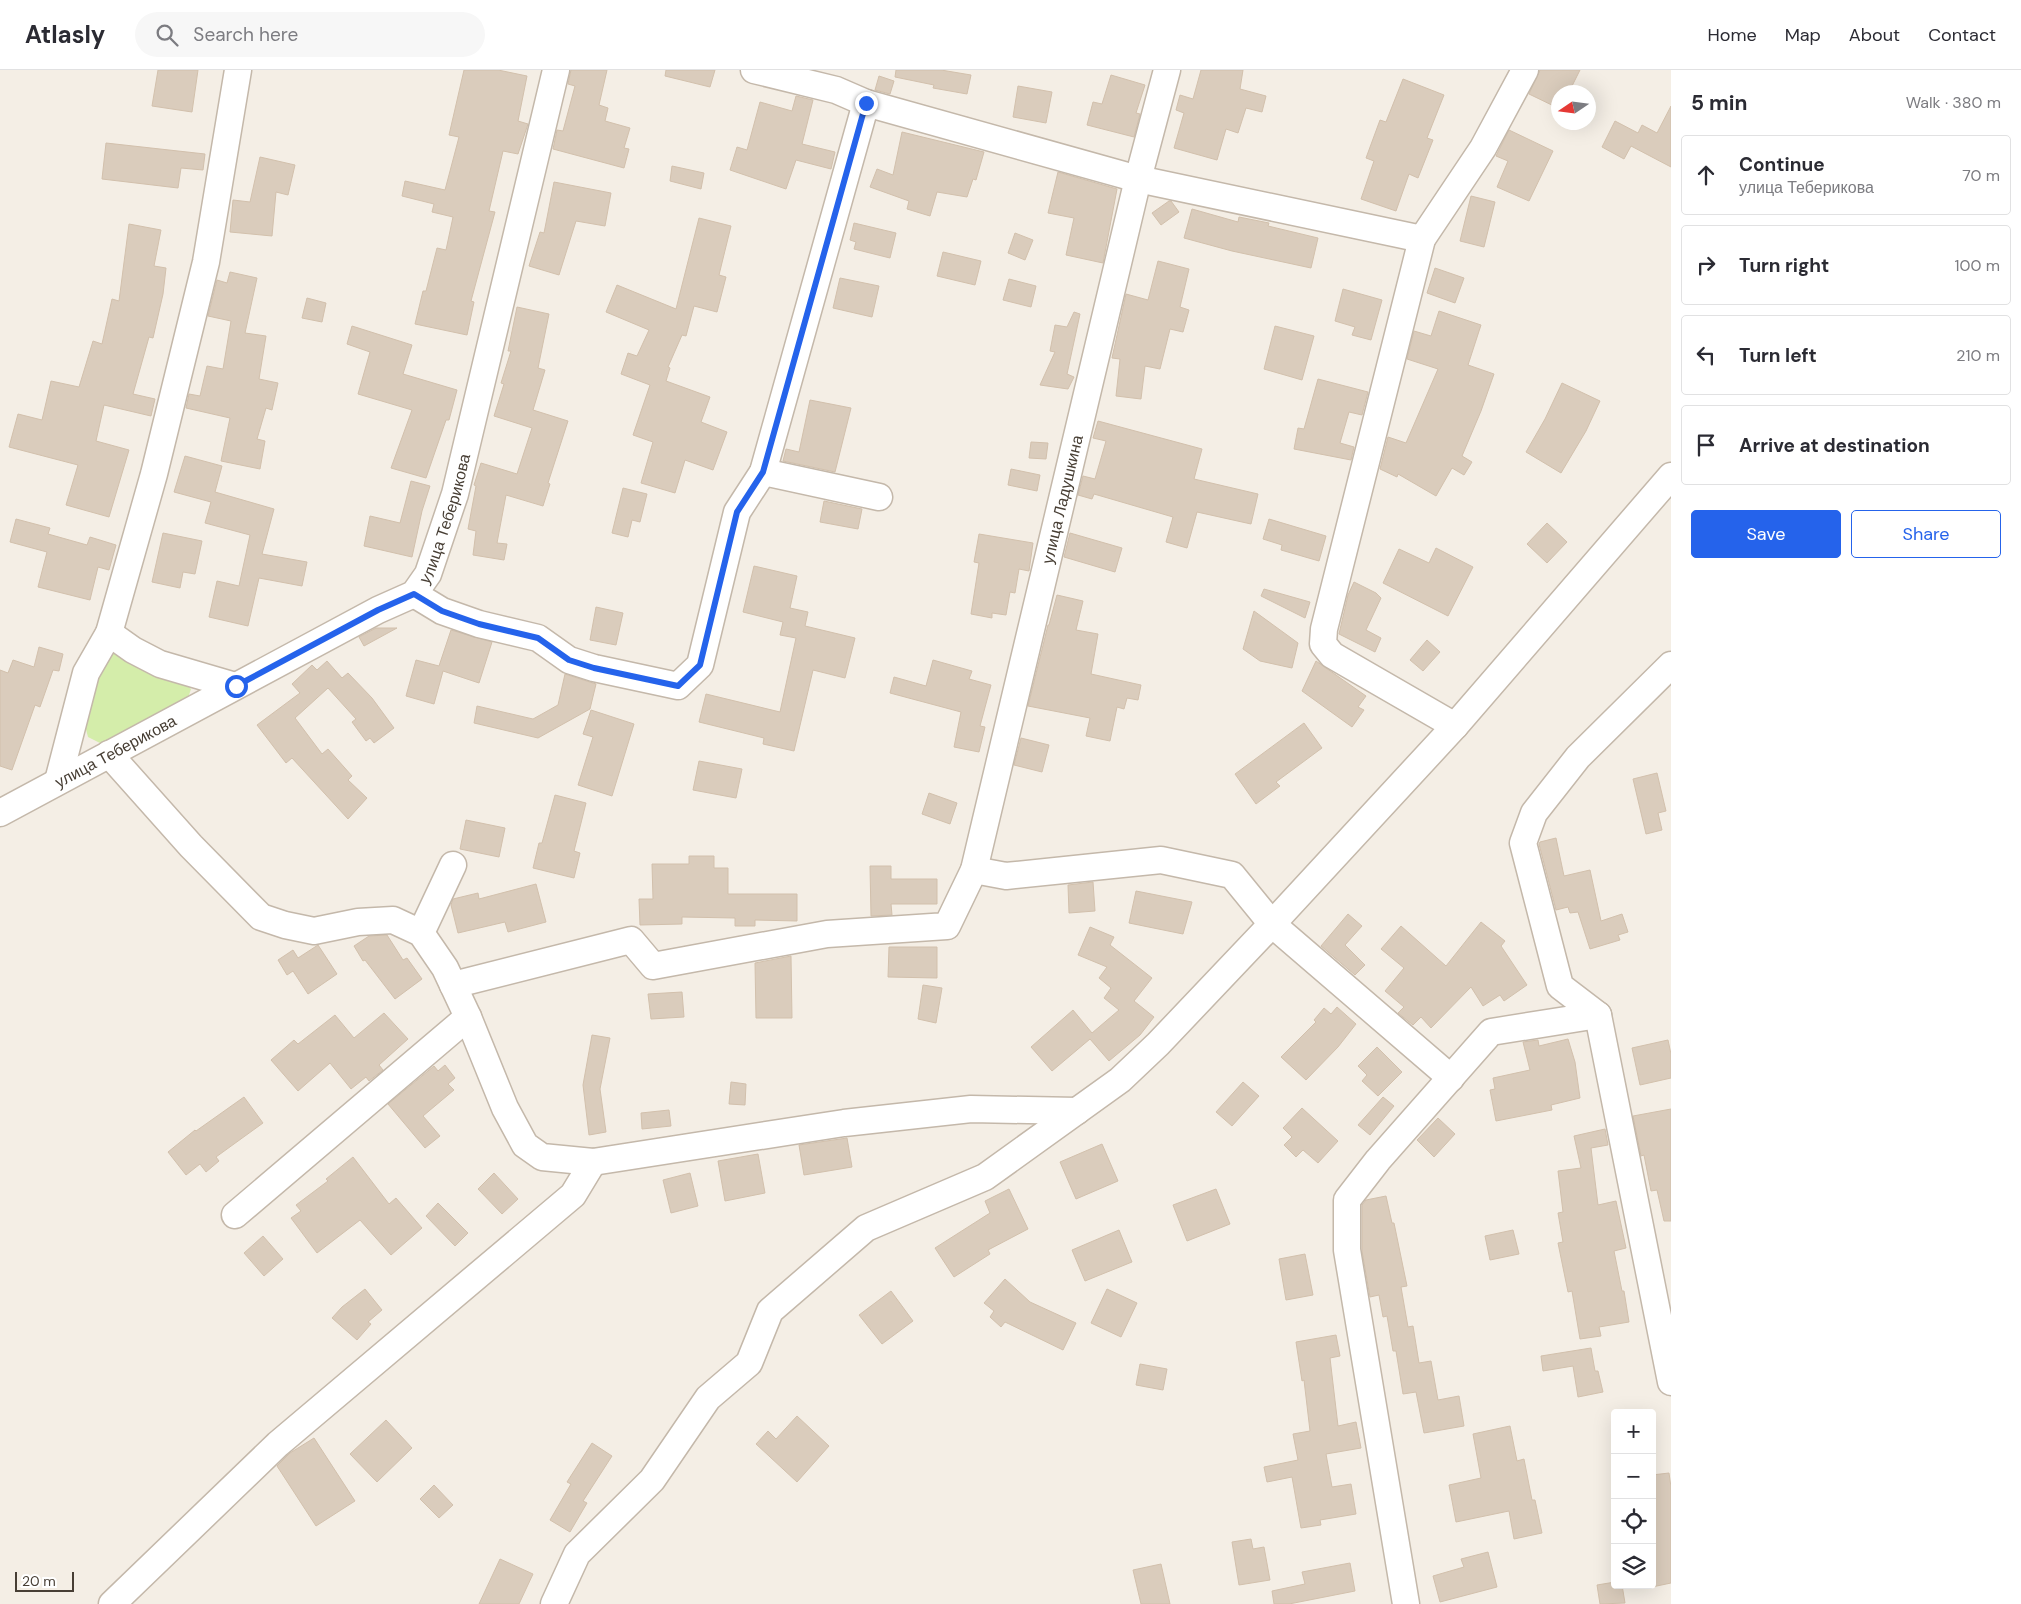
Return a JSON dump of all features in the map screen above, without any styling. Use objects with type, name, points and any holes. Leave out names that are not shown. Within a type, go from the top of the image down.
[{"type":"street","points":[[58,781],[86,673],[109,633],[154,474],[206,262],[238,70]]},
{"type":"street","name":"улица Теберикова","points":[[0,813],[378,610],[414,594],[428,574],[455,494],[556,70]]},
{"type":"street","points":[[754,70],[840,80],[866,103],[1138,179],[1422,239]]},
{"type":"street","name":"улица Ладушкина","points":[[453,985],[631,940],[653,966],[827,934],[948,926],[974,870],[1138,179],[1167,70]]},
{"type":"street","points":[[1455,726],[1332,655],[1324,644],[1324,629],[1422,239],[1483,148],[1525,70]]},
{"type":"street","points":[[414,594],[442,611],[479,624],[538,638],[569,660],[594,668],[678,686],[700,665],[737,512],[763,472],[866,103]]},
{"type":"street","points":[[763,472],[879,497]]},
{"type":"street","points":[[554,1604],[577,1554],[652,1480],[708,1398],[749,1363],[770,1311],[866,1228],[985,1177],[1120,1080],[1272,924],[1455,726],[1671,476]]},
{"type":"street","points":[[109,633],[133,650],[160,664],[236,686]]},
{"type":"street","points":[[1671,665],[1578,757],[1534,813],[1523,843],[1560,986],[1598,1014],[1671,1382]]},
{"type":"street","points":[[109,754],[191,846],[261,916],[285,925],[314,931],[358,922],[393,920],[421,933],[445,968],[468,1017],[505,1108],[525,1146],[542,1157],[593,1162],[844,1123],[971,1109],[1077,1111]]},
{"type":"street","points":[[974,870],[1006,876],[1161,860],[1232,875],[1272,924],[1451,1078]]},
{"type":"street","points":[[421,933],[452,865]]},
{"type":"street","points":[[1406,1604],[1347,1250],[1347,1200],[1378,1160],[1490,1032],[1598,1014]]},
{"type":"street","points":[[236,1215],[468,1017]]},
{"type":"street","points":[[112,1604],[278,1444],[573,1195],[593,1162]]},
{"type":"green space","points":[[107,649],[179,677],[191,689],[188,698],[102,744],[88,737],[83,718]]},
{"type":"building","points":[[158,70],[198,70],[192,112],[152,106]]},
{"type":"building","points":[[464,70],[498,70],[527,76],[518,121],[528,124],[518,154],[503,151],[489,211],[495,212],[471,301],[474,302],[467,335],[415,324],[437,248],[446,250],[453,217],[432,212],[434,204],[402,196],[405,181],[445,190],[459,137],[449,135]]},
{"type":"building","points":[[571,70],[607,70],[599,105],[608,108],[605,121],[630,128],[624,148],[629,149],[624,168],[553,149],[557,130],[563,131],[575,86],[568,84]]},
{"type":"building","points":[[666,70],[715,70],[710,87],[665,76]]},
{"type":"building","points":[[896,70],[941,70],[971,75],[967,94],[933,88],[934,85],[895,77]]},
{"type":"building","points":[[1201,70],[1243,70],[1240,89],[1266,96],[1262,112],[1246,108],[1238,133],[1226,129],[1217,160],[1174,148],[1184,113],[1176,110],[1180,95],[1193,99]]},
{"type":"building","points":[[1540,70],[1580,70],[1572,85],[1551,85],[1551,105],[1529,94]]},
{"type":"building","points":[[1111,75],[1145,85],[1136,113],[1140,114],[1134,137],[1087,125],[1093,102],[1102,104]]},
{"type":"building","points":[[879,76],[894,81],[890,94],[875,90]]},
{"type":"building","points":[[1403,79],[1444,95],[1427,138],[1433,140],[1418,178],[1409,174],[1396,211],[1361,199],[1374,161],[1366,158],[1380,120],[1386,122]]},
{"type":"building","points":[[1018,86],[1052,92],[1046,123],[1013,117]]},
{"type":"building","points":[[796,96],[813,100],[802,144],[835,152],[831,169],[796,160],[786,189],[730,170],[737,147],[747,150],[760,102],[792,111]]},
{"type":"building","points":[[1671,106],[1671,167],[1631,146],[1624,159],[1602,147],[1615,121],[1638,133],[1642,125],[1657,133]]},
{"type":"building","points":[[1509,130],[1553,151],[1529,201],[1497,187],[1508,161],[1496,156]]},
{"type":"building","points":[[902,132],[984,152],[976,180],[973,179],[967,197],[937,192],[930,216],[907,209],[909,201],[870,187],[877,169],[893,175]]},
{"type":"building","points":[[106,143],[205,154],[203,170],[181,168],[178,188],[102,179]]},
{"type":"building","points":[[260,157],[295,165],[288,195],[276,192],[272,236],[230,232],[233,200],[250,202]]},
{"type":"building","points":[[672,166],[704,173],[701,189],[670,181]]},
{"type":"building","points":[[1058,172],[1117,189],[1103,263],[1066,255],[1074,218],[1048,213]]},
{"type":"building","points":[[554,182],[611,193],[605,226],[576,221],[559,275],[529,266],[540,232],[544,233]]},
{"type":"building","points":[[1471,196],[1495,202],[1484,247],[1460,241]]},
{"type":"building","points":[[1169,201],[1179,212],[1161,225],[1152,213]]},
{"type":"building","points":[[1192,209],[1238,222],[1239,217],[1269,223],[1268,226],[1318,238],[1311,268],[1232,251],[1184,238]]},
{"type":"building","points":[[699,218],[731,226],[719,275],[726,277],[717,312],[694,306],[686,336],[682,335],[668,367],[670,368],[666,381],[710,397],[701,422],[727,432],[713,470],[685,460],[675,493],[641,483],[653,442],[633,435],[650,385],[621,374],[628,353],[637,356],[649,330],[606,312],[617,285],[676,309]]},
{"type":"building","points":[[854,223],[896,233],[890,258],[854,249],[856,242],[850,240]]},
{"type":"building","points":[[129,224],[161,230],[154,266],[166,268],[163,294],[153,338],[149,337],[133,394],[155,399],[151,416],[104,405],[96,441],[129,450],[109,517],[66,505],[78,465],[9,447],[18,414],[42,420],[51,381],[79,387],[93,341],[102,344],[112,299],[119,301]]},
{"type":"building","points":[[1015,233],[1033,240],[1025,260],[1008,253]]},
{"type":"building","points":[[943,252],[981,261],[975,285],[937,276]]},
{"type":"building","points":[[1158,261],[1189,269],[1180,307],[1189,310],[1183,332],[1170,329],[1160,369],[1145,366],[1141,399],[1116,396],[1120,359],[1112,358],[1126,294],[1148,300]]},
{"type":"building","points":[[1435,268],[1464,278],[1455,303],[1427,293]]},
{"type":"building","points":[[230,272],[257,278],[245,333],[266,336],[259,379],[278,383],[272,410],[266,408],[257,439],[265,441],[260,469],[221,461],[230,418],[186,408],[189,394],[200,396],[207,366],[223,369],[231,321],[208,316],[217,280],[227,283]]},
{"type":"building","points":[[840,278],[879,286],[872,317],[833,308]]},
{"type":"building","points":[[1009,279],[1036,286],[1031,307],[1003,300]]},
{"type":"building","points":[[1343,289],[1382,300],[1371,340],[1352,335],[1355,327],[1335,321]]},
{"type":"building","points":[[307,298],[326,303],[322,322],[302,318]]},
{"type":"building","points":[[517,307],[549,314],[538,368],[545,370],[533,410],[568,421],[548,483],[550,484],[543,506],[506,495],[497,543],[507,544],[504,560],[473,555],[476,531],[468,529],[476,486],[474,485],[481,463],[517,474],[532,428],[494,416],[504,384],[501,383],[511,351],[508,351]]},
{"type":"building","points":[[1439,311],[1481,325],[1468,365],[1494,374],[1462,456],[1472,462],[1464,475],[1452,468],[1436,496],[1398,474],[1397,477],[1380,469],[1388,437],[1406,443],[1438,369],[1407,359],[1414,331],[1431,336]]},
{"type":"building","points":[[1074,312],[1080,314],[1067,374],[1074,377],[1068,389],[1040,385],[1055,352],[1050,351],[1055,325],[1067,327]]},
{"type":"building","points":[[352,326],[412,345],[403,374],[457,390],[449,420],[446,420],[426,478],[391,468],[412,410],[358,394],[370,352],[347,344]]},
{"type":"building","points":[[1275,326],[1314,336],[1302,380],[1264,369]]},
{"type":"building","points":[[1318,379],[1368,392],[1362,415],[1349,412],[1340,443],[1354,447],[1351,460],[1294,449],[1298,428],[1304,429]]},
{"type":"building","points":[[1562,383],[1600,401],[1586,431],[1561,473],[1526,452],[1545,419]]},
{"type":"building","points":[[810,400],[851,408],[835,472],[783,461],[786,449],[799,452]]},
{"type":"building","points":[[1098,421],[1202,449],[1194,479],[1258,494],[1251,524],[1197,512],[1187,548],[1166,542],[1173,517],[1094,494],[1092,499],[1078,495],[1083,476],[1095,479],[1106,441],[1093,438]]},
{"type":"building","points":[[1031,442],[1048,443],[1046,459],[1029,458]]},
{"type":"building","points":[[185,456],[222,466],[215,492],[274,509],[262,554],[307,562],[302,586],[259,578],[248,626],[209,617],[217,581],[239,586],[250,535],[205,523],[211,502],[174,492]]},
{"type":"building","points":[[1011,469],[1040,475],[1037,491],[1008,485]]},
{"type":"building","points":[[411,481],[430,486],[422,511],[412,557],[364,546],[370,516],[400,523]]},
{"type":"building","points":[[623,488],[647,494],[640,522],[632,520],[628,537],[612,533]]},
{"type":"building","points":[[824,501],[862,509],[858,529],[820,522]]},
{"type":"building","points":[[16,519],[50,528],[48,534],[87,545],[90,537],[116,545],[109,570],[98,567],[90,600],[38,587],[47,552],[10,542]]},
{"type":"building","points":[[1269,519],[1326,536],[1319,561],[1281,550],[1282,545],[1263,539]]},
{"type":"building","points":[[1547,523],[1567,542],[1547,563],[1527,544]]},
{"type":"building","points":[[163,533],[202,541],[195,574],[183,572],[180,588],[152,582]]},
{"type":"building","points":[[1070,533],[1122,548],[1115,572],[1064,557]]},
{"type":"building","points":[[979,534],[1033,543],[1029,571],[1019,569],[1015,593],[1010,592],[1006,615],[992,613],[992,618],[971,614],[979,563],[974,562]]},
{"type":"building","points":[[1436,548],[1473,567],[1448,616],[1383,583],[1399,549],[1429,563]]},
{"type":"building","points":[[754,566],[797,576],[790,608],[808,612],[805,626],[855,638],[845,678],[813,670],[794,751],[763,744],[764,738],[699,722],[706,694],[780,712],[796,638],[780,635],[783,622],[743,612]]},
{"type":"building","points":[[1354,582],[1376,593],[1381,598],[1366,630],[1381,638],[1375,652],[1339,634],[1348,595]]},
{"type":"building","points":[[1264,589],[1310,602],[1305,618],[1261,596]]},
{"type":"building","points":[[1057,595],[1083,601],[1076,630],[1098,634],[1091,674],[1141,685],[1138,700],[1127,698],[1124,709],[1117,707],[1110,741],[1086,736],[1090,718],[1028,706]]},
{"type":"building","points":[[596,607],[623,613],[616,645],[590,640]]},
{"type":"building","points":[[1254,611],[1298,643],[1292,668],[1260,661],[1243,649]]},
{"type":"building","points":[[376,628],[397,628],[364,646],[359,637]]},
{"type":"building","points":[[451,630],[492,642],[479,683],[443,671],[434,704],[406,696],[416,660],[439,666]]},
{"type":"building","points":[[1427,640],[1440,652],[1423,671],[1410,660]]},
{"type":"building","points":[[39,647],[63,654],[59,671],[53,670],[40,707],[35,705],[12,770],[0,766],[0,670],[8,673],[13,660],[34,667]]},
{"type":"building","points":[[933,660],[972,671],[969,679],[991,685],[980,726],[985,727],[979,752],[954,747],[961,712],[890,693],[894,677],[926,686]]},
{"type":"building","points":[[327,661],[342,678],[348,673],[372,698],[394,728],[374,743],[370,738],[366,741],[352,722],[356,719],[328,688],[295,718],[322,754],[328,749],[352,776],[348,780],[367,798],[348,819],[292,758],[286,763],[257,725],[300,693],[292,684],[312,665],[317,670]]},
{"type":"building","points":[[1316,661],[1366,696],[1358,707],[1364,710],[1352,727],[1302,691]]},
{"type":"building","points":[[565,674],[596,684],[590,709],[538,738],[474,723],[477,706],[533,719],[558,705]]},
{"type":"building","points":[[591,710],[634,724],[612,796],[578,785],[593,737],[583,734]]},
{"type":"building","points":[[1304,723],[1322,748],[1276,782],[1280,786],[1256,804],[1235,774]]},
{"type":"building","points":[[1021,738],[1049,745],[1042,772],[1014,765]]},
{"type":"building","points":[[699,761],[742,769],[736,798],[693,790]]},
{"type":"building","points":[[1657,773],[1666,811],[1658,813],[1662,830],[1646,834],[1633,779]]},
{"type":"building","points":[[929,793],[957,803],[950,824],[922,814]]},
{"type":"building","points":[[555,795],[586,803],[574,851],[580,853],[574,878],[533,868]]},
{"type":"building","points":[[466,820],[505,828],[499,857],[460,849]]},
{"type":"building","points":[[1556,838],[1564,876],[1590,870],[1601,921],[1622,914],[1628,932],[1618,935],[1620,940],[1590,949],[1578,912],[1570,913],[1568,907],[1556,910],[1539,844],[1540,842]]},
{"type":"building","points":[[689,856],[714,856],[714,868],[728,868],[728,894],[797,894],[797,921],[755,920],[755,926],[735,926],[735,918],[682,917],[682,924],[640,925],[639,899],[653,899],[652,864],[689,864]]},
{"type":"building","points":[[870,866],[891,866],[891,879],[937,879],[937,904],[891,904],[892,915],[871,916]]},
{"type":"building","points":[[1093,882],[1095,911],[1069,913],[1068,885]]},
{"type":"building","points":[[536,884],[546,922],[508,932],[505,922],[458,933],[451,905],[453,899],[478,893],[479,899]]},
{"type":"building","points":[[1136,891],[1192,902],[1183,934],[1129,923]]},
{"type":"building","points":[[1348,914],[1362,926],[1345,945],[1365,965],[1355,975],[1321,946]]},
{"type":"building","points":[[1481,922],[1505,941],[1501,946],[1527,985],[1504,1001],[1500,995],[1483,1006],[1471,987],[1431,1028],[1421,1017],[1413,1025],[1398,1013],[1404,1007],[1385,991],[1404,968],[1381,949],[1401,926],[1446,966]]},
{"type":"building","points":[[1090,927],[1114,937],[1110,945],[1152,978],[1134,1001],[1154,1017],[1140,1035],[1109,1061],[1090,1039],[1052,1071],[1031,1047],[1073,1010],[1092,1033],[1119,1010],[1104,998],[1111,988],[1099,978],[1107,967],[1078,955]]},
{"type":"building","points":[[387,935],[403,960],[407,958],[422,979],[395,999],[365,960],[363,961],[354,946],[369,936]]},
{"type":"building","points":[[318,945],[337,974],[308,994],[293,971],[287,975],[278,960],[293,950],[298,958]]},
{"type":"building","points":[[889,947],[937,947],[937,978],[888,977]]},
{"type":"building","points":[[791,956],[792,1018],[756,1018],[755,963]]},
{"type":"building","points":[[923,985],[942,988],[936,1023],[918,1019]]},
{"type":"building","points":[[682,992],[684,1017],[651,1019],[648,994]]},
{"type":"building","points":[[1337,1007],[1356,1024],[1338,1047],[1306,1080],[1281,1057],[1316,1022],[1314,1020],[1324,1008],[1331,1014]]},
{"type":"building","points":[[384,1013],[408,1039],[379,1065],[383,1070],[369,1081],[366,1077],[351,1089],[330,1063],[298,1091],[271,1060],[294,1040],[298,1044],[335,1015],[354,1038]]},
{"type":"building","points":[[592,1035],[610,1038],[600,1089],[606,1132],[589,1135],[583,1085]]},
{"type":"building","points":[[1568,1039],[1575,1062],[1580,1098],[1551,1105],[1552,1110],[1496,1121],[1490,1090],[1495,1089],[1493,1078],[1530,1070],[1523,1042],[1538,1040],[1539,1046]]},
{"type":"building","points":[[1668,1040],[1671,1054],[1671,1078],[1640,1085],[1632,1048]]},
{"type":"building","points":[[1377,1047],[1402,1072],[1378,1096],[1362,1081],[1367,1075],[1358,1066]]},
{"type":"building","points":[[445,1065],[455,1078],[448,1084],[454,1090],[423,1116],[440,1136],[425,1148],[388,1104],[434,1066],[438,1071]]},
{"type":"building","points":[[731,1082],[746,1084],[745,1105],[729,1104]]},
{"type":"building","points":[[1243,1082],[1259,1096],[1232,1126],[1216,1112]]},
{"type":"building","points":[[244,1097],[263,1123],[216,1157],[219,1161],[206,1172],[200,1164],[186,1175],[168,1152],[195,1130]]},
{"type":"building","points":[[1383,1097],[1394,1106],[1370,1135],[1358,1125]]},
{"type":"building","points":[[1302,1108],[1338,1141],[1318,1163],[1303,1150],[1296,1157],[1284,1145],[1292,1137],[1283,1128]]},
{"type":"building","points":[[1671,1109],[1671,1221],[1664,1221],[1657,1190],[1651,1191],[1644,1155],[1641,1156],[1633,1116]]},
{"type":"building","points":[[669,1110],[671,1126],[642,1129],[641,1113]]},
{"type":"building","points":[[1438,1118],[1455,1134],[1434,1157],[1417,1140]]},
{"type":"building","points":[[1605,1129],[1608,1145],[1591,1148],[1598,1205],[1616,1201],[1626,1248],[1614,1251],[1622,1291],[1624,1291],[1629,1322],[1599,1327],[1601,1336],[1580,1339],[1572,1291],[1568,1292],[1558,1243],[1563,1242],[1558,1213],[1563,1212],[1558,1171],[1581,1168],[1574,1136]]},
{"type":"building","points":[[847,1138],[852,1167],[804,1175],[799,1145]]},
{"type":"building","points":[[1102,1144],[1118,1181],[1076,1199],[1060,1162]]},
{"type":"building","points":[[758,1154],[765,1193],[725,1201],[718,1161]]},
{"type":"building","points":[[353,1157],[389,1204],[396,1198],[422,1228],[391,1255],[360,1220],[317,1253],[291,1218],[301,1211],[296,1205],[328,1181],[326,1179]]},
{"type":"building","points":[[494,1173],[518,1199],[502,1214],[478,1189]]},
{"type":"building","points":[[690,1173],[698,1206],[671,1213],[663,1180]]},
{"type":"building","points":[[1009,1189],[1028,1229],[988,1250],[990,1254],[954,1277],[935,1248],[990,1213],[985,1201]]},
{"type":"building","points":[[1216,1189],[1230,1224],[1187,1241],[1173,1205]]},
{"type":"building","points":[[1386,1196],[1392,1223],[1394,1223],[1407,1286],[1401,1287],[1408,1327],[1413,1326],[1419,1363],[1431,1361],[1438,1400],[1459,1396],[1464,1426],[1424,1433],[1416,1392],[1403,1394],[1396,1351],[1393,1351],[1387,1316],[1383,1317],[1379,1295],[1370,1297],[1362,1251],[1362,1205],[1366,1200]]},
{"type":"building","points":[[438,1203],[468,1233],[455,1246],[426,1216]]},
{"type":"building","points":[[1119,1230],[1132,1262],[1085,1281],[1072,1250]]},
{"type":"building","points":[[1513,1230],[1519,1254],[1490,1260],[1485,1236]]},
{"type":"building","points":[[263,1236],[283,1259],[264,1276],[244,1253]]},
{"type":"building","points":[[1305,1254],[1313,1295],[1286,1300],[1279,1259]]},
{"type":"building","points":[[1005,1279],[1030,1302],[1076,1323],[1063,1350],[1005,1322],[1001,1327],[990,1317],[994,1311],[984,1303]]},
{"type":"building","points":[[365,1289],[382,1310],[368,1322],[371,1324],[357,1340],[332,1318],[342,1307]]},
{"type":"building","points":[[1107,1289],[1137,1303],[1121,1337],[1091,1323]]},
{"type":"building","points":[[891,1291],[913,1321],[882,1344],[859,1315]]},
{"type":"building","points":[[1336,1335],[1340,1356],[1330,1358],[1338,1426],[1356,1422],[1361,1448],[1326,1454],[1332,1487],[1351,1484],[1356,1514],[1320,1520],[1321,1525],[1301,1528],[1292,1477],[1267,1482],[1264,1467],[1298,1460],[1293,1434],[1310,1431],[1304,1380],[1302,1381],[1296,1342]]},
{"type":"building","points":[[1591,1348],[1595,1371],[1598,1371],[1603,1392],[1578,1397],[1573,1366],[1543,1371],[1541,1356]]},
{"type":"building","points":[[1140,1364],[1167,1369],[1163,1390],[1136,1385]]},
{"type":"building","points":[[797,1416],[829,1446],[797,1482],[756,1444],[768,1431],[776,1439]]},
{"type":"building","points":[[386,1420],[412,1448],[377,1482],[350,1454]]},
{"type":"building","points":[[1510,1426],[1517,1461],[1524,1459],[1532,1500],[1535,1500],[1542,1533],[1514,1539],[1509,1511],[1456,1522],[1449,1485],[1481,1478],[1473,1434]]},
{"type":"building","points":[[314,1438],[355,1501],[316,1526],[277,1466],[290,1453]]},
{"type":"building","points":[[592,1443],[612,1456],[583,1501],[587,1503],[570,1532],[550,1520],[571,1484],[567,1482]]},
{"type":"building","points":[[1669,1473],[1671,1487],[1671,1583],[1656,1586],[1656,1499],[1656,1475]]},
{"type":"building","points":[[434,1485],[453,1505],[439,1518],[420,1499]]},
{"type":"building","points":[[1251,1539],[1253,1549],[1264,1547],[1270,1580],[1239,1585],[1232,1542]]},
{"type":"building","points":[[1488,1552],[1497,1587],[1440,1602],[1433,1576],[1464,1567],[1461,1559]]},
{"type":"building","points":[[500,1559],[533,1574],[519,1604],[479,1604]]},
{"type":"building","points":[[1350,1563],[1355,1591],[1289,1604],[1274,1604],[1272,1591],[1305,1584],[1302,1572]]},
{"type":"building","points":[[1161,1564],[1170,1604],[1141,1604],[1133,1570]]},
{"type":"building","points":[[1611,1583],[1611,1589],[1623,1589],[1625,1603],[1600,1604],[1597,1585]]},
{"type":"route","points":[[236,686],[378,610],[414,594],[442,611],[479,624],[538,638],[569,660],[594,668],[678,686],[700,665],[737,512],[763,472],[866,103]]}]
